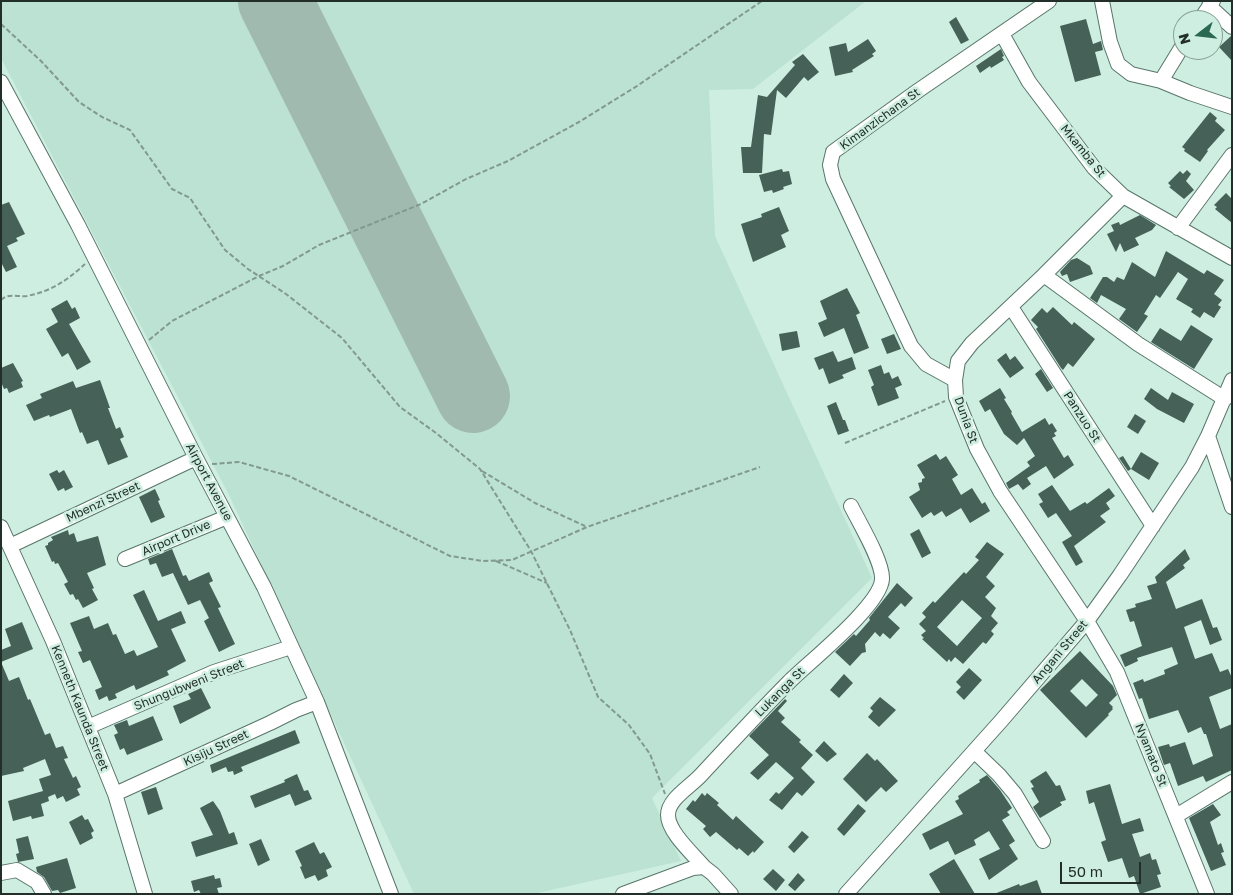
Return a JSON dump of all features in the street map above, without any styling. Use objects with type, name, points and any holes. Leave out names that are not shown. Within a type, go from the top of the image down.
[{"type":"street","name":"Kimanzichana St","points":[[955,380],[926,364],[912,346],[833,179],[830,165],[833,152],[919,90],[1049,1]]},
{"type":"street","points":[[1102,1],[1110,42],[1118,64],[1131,74],[1161,82],[1232,107]]},
{"type":"street","points":[[1211,4],[1232,26]]},
{"type":"street","name":"Mkamba St","points":[[1002,34],[1029,82],[1094,168],[1123,196],[1193,238],[1232,258]]},
{"type":"street","points":[[1161,82],[1174,60]]},
{"type":"street","name":"Airport Avenue","points":[[1,82],[78,225],[139,348],[264,586],[317,702],[392,894]]},
{"type":"street","points":[[1178,228],[1232,155]]},
{"type":"street","name":"Dunia St","points":[[1087,621],[1000,491],[977,449],[956,397],[955,380],[958,361],[972,343],[1123,196]]},
{"type":"street","points":[[1044,275],[1138,344],[1225,399]]},
{"type":"street","name":"Panzuo St","points":[[1011,307],[1153,526]]},
{"type":"street","name":"Angani Street","points":[[846,894],[1087,621],[1192,467],[1208,436],[1232,380]]},
{"type":"street","points":[[1208,436],[1232,507]]},
{"type":"street","name":"Mbenzi Street","points":[[10,546],[198,461]]},
{"type":"street","name":"Lukanga St","points":[[670,805],[699,778],[791,680],[857,618],[878,592],[882,581],[881,568],[851,506]]},
{"type":"street","name":"Airport Drive","points":[[125,559],[227,517]]},
{"type":"street","name":"Kenneth Kaunda Street","points":[[1,527],[53,641],[115,794],[145,894]]},
{"type":"street","name":"Nyamato St","points":[[1087,621],[1118,672],[1207,894]]},
{"type":"street","name":"Shungubweni Street","points":[[88,727],[214,672],[291,647]]},
{"type":"street","name":"Kisiju Street","points":[[115,794],[317,702]]},
{"type":"street","points":[[974,751],[999,775],[1015,794],[1043,841]]},
{"type":"street","points":[[1176,816],[1232,782]]},
{"type":"street","points":[[670,805],[668,821],[672,831],[731,894]]},
{"type":"street","points":[[623,894],[693,868],[704,867]]},
{"type":"street","points":[[1,873],[17,870],[37,882],[44,894]]},
{"type":"path","points":[[139,348],[172,322],[259,276],[283,266],[319,245],[421,204],[466,179],[508,162],[579,122],[637,86],[762,1]]},
{"type":"path","points":[[1,24],[41,61],[80,102],[102,117],[130,130],[172,189],[190,198],[225,250],[286,294],[342,338],[400,407],[436,433],[480,469],[535,503],[587,527]]},
{"type":"path","points":[[1,300],[8,296],[23,296],[54,288],[73,276],[85,265],[95,261]]},
{"type":"path","points":[[845,443],[956,397]]},
{"type":"path","points":[[198,461],[239,462],[289,476],[450,556],[483,561],[512,560],[587,527],[760,468]]},
{"type":"path","points":[[480,469],[531,551],[570,630],[598,697],[629,725],[650,754],[670,805]]},
{"type":"path","points":[[494,560],[547,583]]},
{"type":"shaded area","points":[[1,1],[866,1],[753,89],[709,90],[715,236],[872,578],[652,798],[681,861],[533,894],[414,894],[229,495],[1,58]]},
{"type":"building","points":[[956,17],[969,40],[961,44],[949,22]]},
{"type":"building","points":[[1086,19],[1093,44],[1101,41],[1103,50],[1095,52],[1101,75],[1075,82],[1060,26]]},
{"type":"building","points":[[1232,36],[1232,61],[1223,51],[1223,43]]},
{"type":"building","points":[[868,39],[876,51],[872,54],[874,56],[852,70],[853,72],[835,76],[829,47],[846,43],[848,52]]},
{"type":"building","points":[[1001,49],[1004,60],[980,73],[976,66]]},
{"type":"building","points":[[803,54],[819,72],[808,81],[804,77],[786,98],[777,90],[771,135],[764,134],[762,173],[743,173],[741,147],[751,147],[758,95],[767,97],[795,65],[792,62]]},
{"type":"building","points":[[1210,112],[1217,118],[1215,121],[1225,130],[1207,150],[1200,162],[1184,151],[1185,149],[1182,147]]},
{"type":"building","points":[[782,169],[783,172],[789,171],[792,184],[773,193],[772,190],[764,192],[759,175]]},
{"type":"building","points":[[1187,170],[1191,174],[1186,181],[1194,190],[1184,199],[1169,187],[1171,186],[1168,183],[1180,171],[1183,174]]},
{"type":"building","points":[[1226,193],[1232,199],[1232,223],[1215,209],[1217,207],[1214,205]]},
{"type":"building","points":[[9,202],[25,234],[16,238],[18,241],[7,246],[17,267],[6,272],[1,262],[1,205]]},
{"type":"building","points":[[779,207],[789,231],[781,235],[786,247],[753,262],[741,224],[762,217],[761,214]]},
{"type":"building","points":[[1140,215],[1156,225],[1152,230],[1135,238],[1139,245],[1124,252],[1120,243],[1116,252],[1107,234],[1114,231],[1111,225],[1119,222],[1120,225]]},
{"type":"building","points":[[1166,251],[1204,274],[1207,270],[1224,280],[1214,294],[1222,300],[1218,305],[1221,307],[1214,318],[1204,312],[1200,318],[1191,312],[1193,309],[1176,299],[1188,279],[1178,272],[1160,298],[1156,295],[1144,314],[1148,316],[1137,332],[1119,319],[1126,309],[1101,295],[1097,303],[1090,298],[1103,277],[1107,277],[1114,282],[1117,277],[1124,280],[1132,262],[1155,277]]},
{"type":"building","points":[[1077,258],[1090,266],[1093,274],[1070,282],[1067,274],[1062,276],[1060,272],[1071,260]]},
{"type":"building","points":[[847,288],[860,313],[856,315],[869,348],[854,354],[844,328],[824,337],[818,323],[827,319],[820,301]]},
{"type":"building","points":[[67,300],[72,309],[75,307],[80,318],[69,324],[91,362],[77,370],[68,353],[62,357],[46,329],[58,322],[51,309]]},
{"type":"building","points":[[1053,307],[1072,325],[1074,322],[1095,339],[1073,367],[1068,363],[1063,370],[1036,329],[1038,327],[1031,320],[1042,308],[1047,313]]},
{"type":"building","points":[[1191,325],[1213,339],[1194,369],[1151,342],[1160,328],[1181,341]]},
{"type":"building","points":[[797,331],[800,347],[782,351],[779,334]]},
{"type":"building","points":[[894,334],[901,349],[887,354],[881,339]]},
{"type":"building","points":[[833,351],[838,362],[852,357],[856,369],[842,375],[844,378],[829,384],[823,368],[819,370],[814,358]]},
{"type":"building","points":[[1006,353],[1010,360],[1015,356],[1024,368],[1010,378],[997,360]]},
{"type":"building","points":[[13,363],[23,381],[21,382],[23,387],[9,393],[7,388],[4,389],[1,382],[1,368]]},
{"type":"building","points":[[881,365],[884,374],[889,372],[892,379],[898,376],[902,385],[895,388],[899,398],[878,406],[871,387],[874,385],[868,370]]},
{"type":"building","points":[[1041,369],[1053,388],[1047,392],[1035,374]]},
{"type":"building","points":[[100,380],[116,429],[120,427],[124,437],[120,439],[128,457],[108,465],[98,440],[87,444],[82,432],[80,433],[71,409],[34,421],[26,405],[42,398],[40,394],[73,381],[76,388]]},
{"type":"building","points":[[1000,388],[1022,432],[1045,418],[1049,425],[1052,423],[1057,431],[1054,433],[1056,436],[1052,438],[1064,458],[1068,455],[1074,465],[1054,479],[1046,466],[1027,478],[1031,484],[1023,490],[1018,484],[1009,489],[1006,483],[1030,466],[1027,462],[1035,456],[1024,438],[1017,445],[1004,434],[990,409],[985,412],[979,401]]},
{"type":"building","points":[[1151,388],[1168,400],[1172,392],[1194,404],[1184,423],[1157,409],[1144,399]]},
{"type":"building","points":[[836,402],[849,431],[838,435],[827,406]]},
{"type":"building","points":[[1135,414],[1146,421],[1138,434],[1127,427]]},
{"type":"building","points":[[1141,452],[1159,463],[1149,480],[1131,469]]},
{"type":"building","points":[[936,454],[940,460],[946,456],[958,475],[952,479],[961,495],[972,488],[982,504],[985,502],[990,511],[970,523],[961,508],[946,517],[942,511],[934,516],[931,512],[922,518],[909,497],[920,490],[918,483],[922,482],[922,479],[925,478],[917,465]]},
{"type":"building","points":[[1123,456],[1131,469],[1128,471],[1119,458]]},
{"type":"building","points":[[57,470],[59,473],[64,470],[73,487],[65,491],[64,488],[58,491],[49,474]]},
{"type":"building","points":[[1052,485],[1070,511],[1085,502],[1087,504],[1109,488],[1115,496],[1106,503],[1110,509],[1100,516],[1106,522],[1074,546],[1083,562],[1076,566],[1062,542],[1072,536],[1056,513],[1048,518],[1039,504],[1043,502],[1038,494]]},
{"type":"building","points":[[155,489],[165,517],[151,523],[139,497]]},
{"type":"building","points":[[919,529],[931,553],[922,558],[910,534]]},
{"type":"building","points":[[68,530],[69,535],[74,533],[77,542],[98,536],[106,565],[87,573],[98,600],[83,608],[73,594],[70,595],[64,584],[68,582],[58,563],[52,562],[45,546],[53,540],[51,537]]},
{"type":"building","points":[[987,542],[1004,554],[986,577],[995,586],[985,597],[996,608],[991,616],[998,623],[991,631],[994,634],[986,644],[983,642],[963,664],[955,657],[951,662],[949,659],[947,662],[922,639],[924,638],[921,635],[926,631],[919,624],[926,617],[922,613],[933,601],[935,603],[964,572],[966,574],[979,560],[975,557]],"holes":[[[962,600],[982,618],[957,646],[937,627]]]},
{"type":"building","points":[[172,549],[183,576],[186,575],[189,581],[209,572],[213,581],[209,583],[221,607],[218,608],[235,644],[219,652],[204,621],[209,618],[200,600],[188,605],[173,573],[162,577],[156,563],[150,565],[148,559]]},
{"type":"building","points":[[1185,549],[1190,559],[1183,565],[1185,568],[1166,582],[1176,609],[1202,599],[1213,628],[1217,627],[1222,640],[1210,645],[1201,620],[1184,627],[1195,659],[1212,653],[1220,672],[1228,669],[1232,678],[1232,688],[1209,697],[1220,729],[1232,724],[1232,770],[1206,782],[1203,776],[1178,786],[1170,763],[1164,765],[1158,747],[1169,744],[1170,747],[1185,742],[1193,765],[1213,756],[1206,734],[1204,734],[1201,727],[1188,733],[1178,710],[1149,719],[1142,698],[1139,699],[1133,683],[1143,679],[1144,682],[1165,674],[1164,670],[1178,664],[1172,647],[1137,658],[1138,661],[1125,667],[1120,655],[1142,646],[1134,621],[1130,622],[1126,610],[1136,607],[1135,604],[1152,599],[1147,586],[1157,583],[1155,577]]},
{"type":"building","points":[[897,583],[913,598],[905,607],[901,603],[888,617],[900,628],[890,639],[883,633],[880,637],[875,632],[865,644],[866,652],[862,653],[850,666],[835,652],[854,634],[856,636]]},
{"type":"building","points":[[144,590],[158,621],[181,611],[186,623],[171,629],[186,661],[167,671],[169,675],[136,690],[134,685],[115,694],[117,698],[109,701],[107,696],[99,700],[95,690],[102,687],[90,660],[83,663],[78,652],[82,651],[70,623],[89,616],[94,629],[108,623],[113,635],[116,634],[125,654],[134,650],[137,656],[158,647],[133,595]]},
{"type":"building","points":[[22,622],[33,649],[1,662],[1,650],[11,646],[5,629]]},
{"type":"building","points":[[1080,651],[1113,686],[1117,695],[1109,703],[1113,709],[1109,715],[1086,738],[1040,690]],"holes":[[[1082,679],[1098,695],[1086,707],[1070,691]]]},
{"type":"building","points":[[1,662],[9,681],[19,677],[45,735],[50,733],[56,748],[63,746],[68,758],[64,759],[73,778],[76,776],[81,787],[77,789],[80,795],[66,802],[63,796],[57,799],[55,794],[48,797],[49,801],[41,804],[44,816],[32,819],[31,816],[13,821],[8,801],[43,791],[39,779],[51,775],[45,759],[23,768],[24,771],[1,776]]},
{"type":"building","points":[[969,668],[982,680],[964,700],[956,692],[961,687],[956,682]]},
{"type":"building","points":[[844,674],[853,683],[839,698],[830,690]]},
{"type":"building","points":[[201,688],[211,708],[180,724],[173,706],[191,699],[188,694]]},
{"type":"building","points":[[880,697],[896,710],[879,727],[868,717],[873,711],[870,708]]},
{"type":"building","points":[[785,699],[787,701],[778,711],[785,718],[781,722],[801,740],[799,742],[813,755],[801,768],[815,782],[802,796],[797,792],[782,810],[769,800],[776,792],[779,794],[794,778],[776,762],[758,780],[750,773],[769,755],[749,736]]},
{"type":"building","points":[[153,716],[163,740],[127,755],[124,748],[120,750],[114,735],[118,733],[114,725],[127,720],[129,726]]},
{"type":"building","points":[[295,730],[300,743],[241,767],[243,771],[234,775],[233,771],[228,772],[226,767],[212,773],[210,765]]},
{"type":"building","points":[[824,741],[837,754],[827,762],[815,751]]},
{"type":"building","points":[[867,753],[875,761],[877,759],[898,781],[886,792],[881,787],[866,802],[843,779]]},
{"type":"building","points":[[1046,771],[1056,786],[1060,785],[1066,800],[1060,802],[1062,805],[1040,818],[1033,807],[1039,802],[1031,788],[1034,787],[1030,781]]},
{"type":"building","points":[[297,774],[304,791],[308,790],[312,799],[295,806],[290,794],[255,808],[250,796],[285,782],[284,780]]},
{"type":"building","points":[[987,775],[1012,808],[1007,812],[1010,815],[1002,820],[1015,841],[1009,845],[1018,859],[989,880],[979,859],[1000,849],[989,831],[974,840],[976,845],[955,855],[948,841],[930,850],[922,834],[963,814],[955,801],[959,799],[958,796],[980,782],[979,780]]},
{"type":"building","points":[[1110,784],[1122,824],[1140,818],[1144,831],[1132,834],[1140,857],[1150,853],[1152,860],[1156,859],[1161,874],[1157,875],[1161,887],[1140,894],[1134,876],[1129,878],[1122,858],[1108,862],[1101,842],[1106,840],[1094,802],[1089,804],[1086,791]]},
{"type":"building","points":[[156,787],[163,809],[148,815],[141,792]]},
{"type":"building","points":[[702,793],[705,796],[707,793],[719,803],[717,805],[733,820],[736,816],[764,842],[754,853],[753,851],[748,856],[739,848],[737,850],[716,832],[710,837],[703,829],[706,826],[686,809]]},
{"type":"building","points":[[213,801],[220,811],[229,834],[234,832],[238,844],[196,857],[191,842],[213,835],[200,808]]},
{"type":"building","points":[[858,804],[866,811],[844,836],[837,829]]},
{"type":"building","points":[[1213,804],[1221,815],[1210,822],[1218,845],[1221,843],[1224,852],[1221,853],[1226,865],[1211,871],[1189,818]]},
{"type":"building","points":[[82,815],[85,820],[88,819],[94,831],[91,833],[93,838],[80,845],[69,822]]},
{"type":"building","points":[[802,831],[809,837],[794,853],[788,847]]},
{"type":"building","points":[[28,836],[34,859],[18,862],[16,854],[19,853],[16,839]]},
{"type":"building","points":[[261,839],[270,860],[258,866],[249,844]]},
{"type":"building","points":[[314,842],[320,854],[324,852],[332,867],[326,870],[328,876],[318,881],[315,875],[305,879],[300,867],[302,866],[295,851]]},
{"type":"building","points":[[67,858],[76,888],[60,893],[58,890],[52,891],[44,877],[37,872],[36,867]]},
{"type":"building","points":[[954,859],[975,894],[941,894],[929,874]]},
{"type":"building","points":[[773,869],[785,880],[776,891],[763,879]]},
{"type":"building","points":[[798,873],[805,880],[795,891],[788,885]]},
{"type":"building","points":[[214,875],[215,879],[220,878],[222,887],[217,888],[219,894],[201,894],[199,890],[194,892],[191,881]]},
{"type":"building","points":[[1037,880],[1042,894],[994,894],[1019,884],[1020,886]]},
{"type":"runway","points":[[275,1],[473,396]]}]
